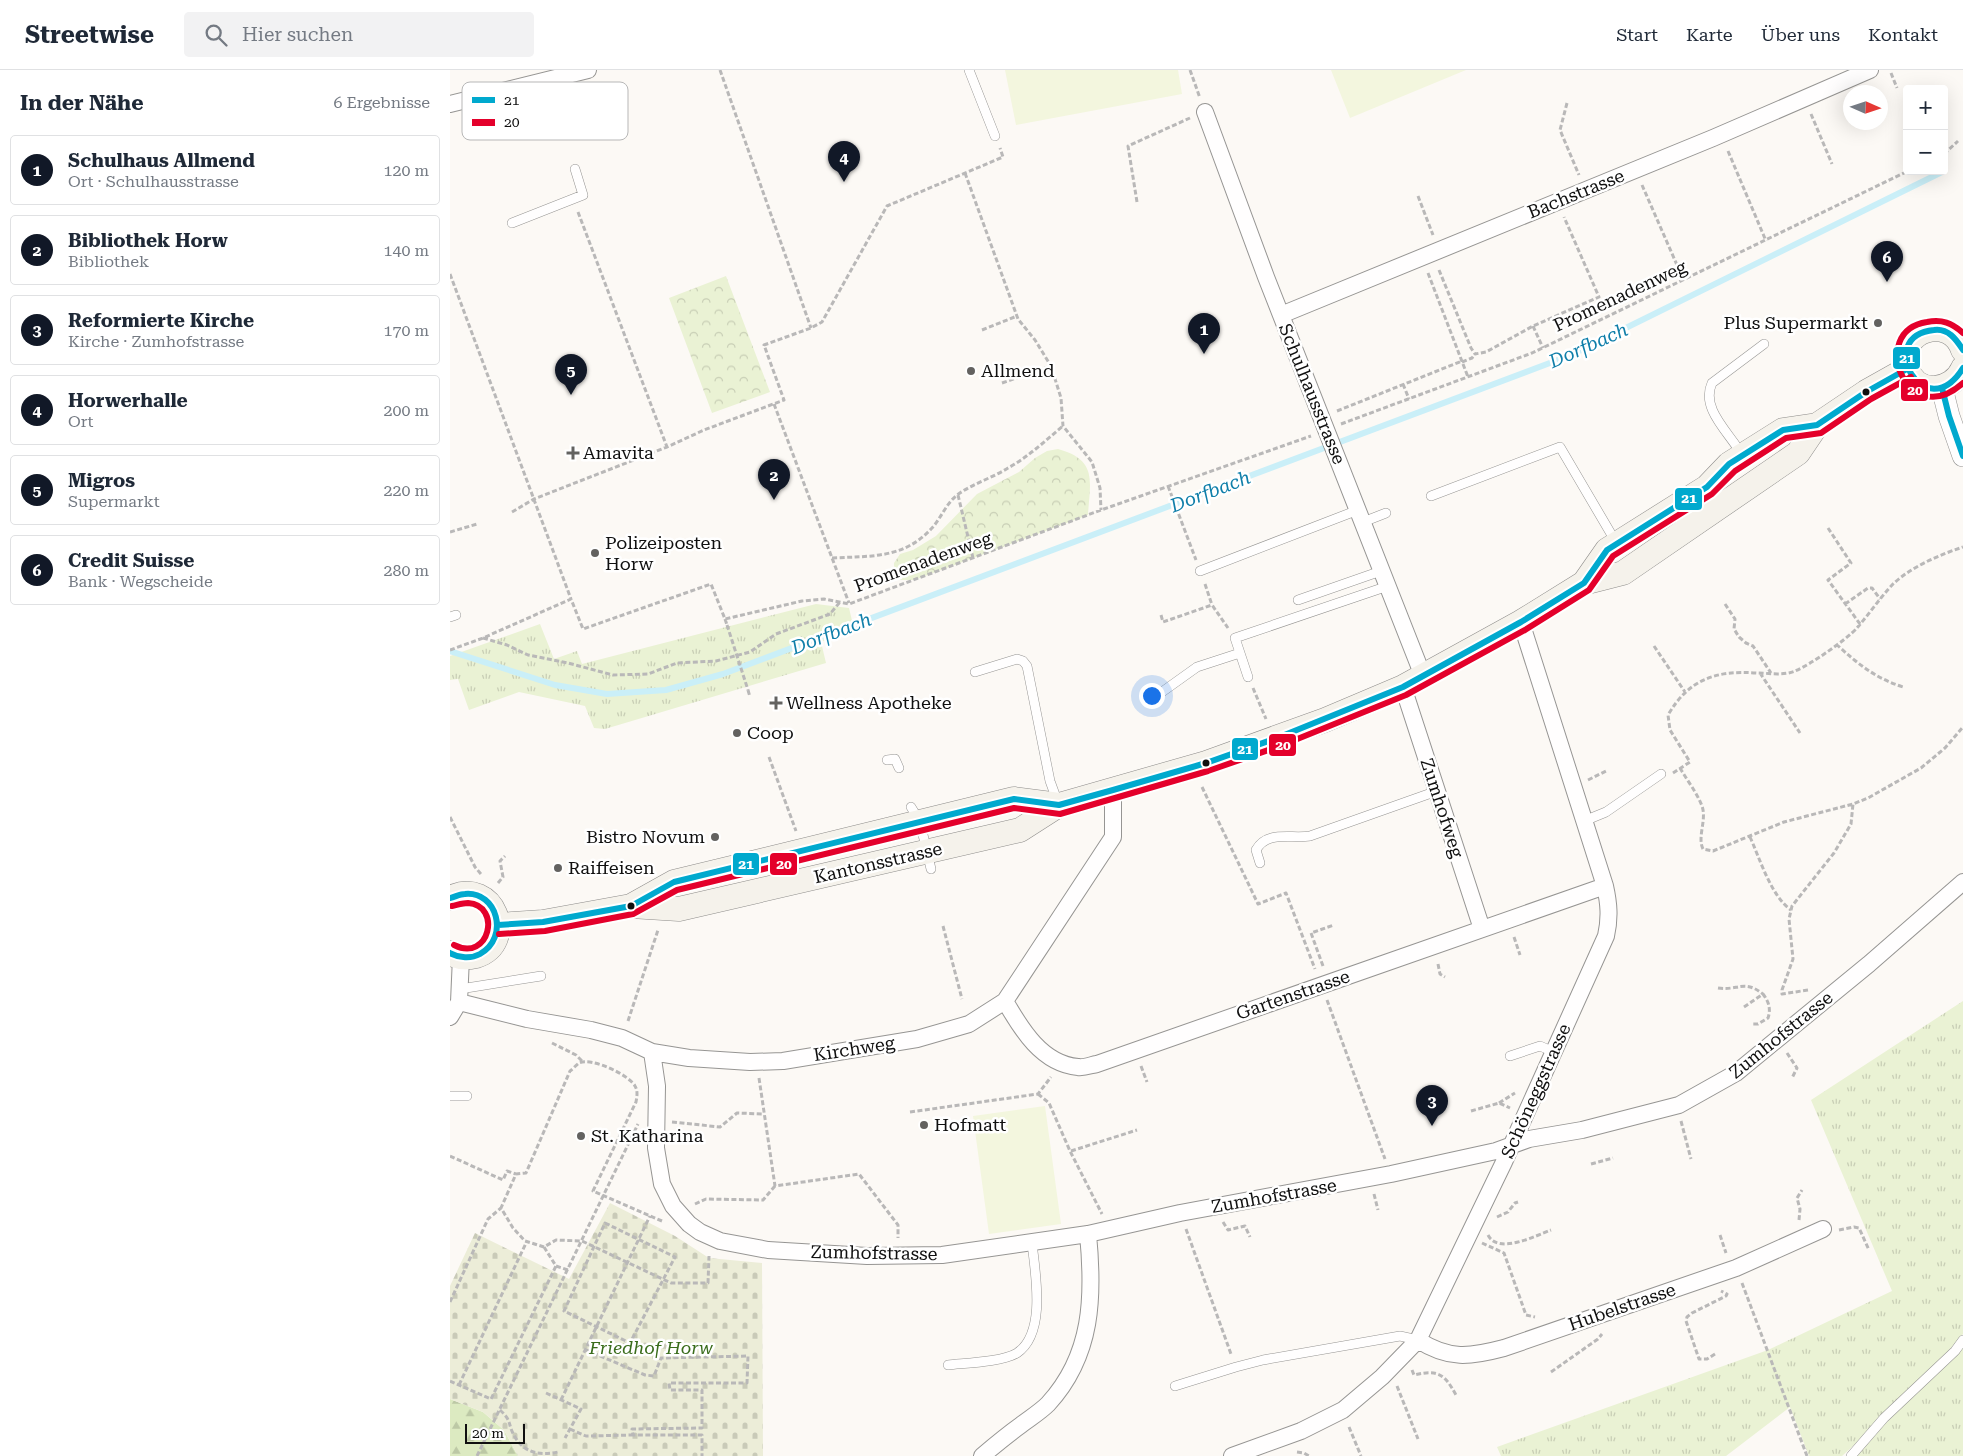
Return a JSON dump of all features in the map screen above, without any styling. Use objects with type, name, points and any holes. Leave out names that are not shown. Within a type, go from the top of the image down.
[{"type":"main road","points":[[1961,342],[1952,334],[1938,329],[1924,331],[1917,335],[1905,354],[1907,369],[1917,383],[1933,388],[1942,388],[1955,381],[1963,368]]},
{"type":"main road","name":"Kantonsstrasse","points":[[498,925],[543,922],[631,906],[679,909],[929,860],[1020,830],[1059,805],[1206,763],[1326,720],[1413,682],[1521,622],[1584,583],[1623,573],[1798,453],[1817,425],[1866,392],[1907,369]]},
{"type":"main road","name":"Kantonsstrasse","points":[[1584,583],[1607,550],[1707,487],[1729,464],[1783,430],[1817,425]]},
{"type":"main road","name":"Kantonsstrasse","points":[[631,906],[674,882],[804,851],[916,814],[1014,799],[1059,805]]},
{"type":"main road","points":[[452,890],[485,899],[497,915],[498,925],[493,943],[487,950],[470,957],[455,955]]},
{"type":"street","points":[[544,82],[588,70]]},
{"type":"street","name":"Bachstrasse","points":[[1281,316],[1713,138],[1870,70]]},
{"type":"street","name":"Schulhausstrasse","points":[[1205,112],[1281,316],[1388,586],[1413,682]]},
{"type":"street","points":[[1942,388],[1949,416],[1963,456]]},
{"type":"street","name":"Schöneggstrasse","points":[[1232,1456],[1301,1431],[1343,1410],[1418,1340],[1512,1144],[1606,936],[1610,907],[1605,886],[1521,622]]},
{"type":"street","name":"Zumhofweg","points":[[1413,682],[1437,791],[1482,929]]},
{"type":"street","name":"Kirchweg","points":[[459,996],[527,1019],[591,1030],[622,1038],[652,1052],[689,1058],[750,1062],[783,1061],[917,1039],[969,1024],[1005,1001],[1113,837],[1113,790]]},
{"type":"street","name":"Zumhofstrasse","points":[[652,1052],[657,1086],[656,1148],[658,1163],[665,1190],[672,1206],[689,1224],[713,1238],[768,1250],[867,1256],[942,1255],[1088,1234],[1180,1213],[1391,1174],[1496,1151],[1529,1138],[1582,1130],[1676,1105],[1736,1073],[1963,882]]},
{"type":"street","name":"Gartenstrasse","points":[[1005,1001],[1015,1019],[1040,1050],[1060,1064],[1080,1068],[1097,1064],[1605,886]]},
{"type":"street","points":[[450,1017],[459,996],[455,955]]},
{"type":"street","name":"Hubelstrasse","points":[[1418,1340],[1441,1352],[1474,1356],[1504,1348],[1705,1278],[1733,1262],[1816,1232]]},
{"type":"street","points":[[982,1456],[1047,1405],[1062,1387],[1072,1369],[1086,1331],[1089,1315],[1092,1272],[1088,1234]]},
{"type":"lane","points":[[969,70],[995,136]]},
{"type":"lane","points":[[512,223],[583,195],[575,169]]},
{"type":"lane","points":[[1742,456],[1709,403],[1708,390],[1712,383],[1764,344]]},
{"type":"lane","points":[[1431,496],[1560,447],[1617,544]]},
{"type":"lane","points":[[1200,571],[1360,516],[1386,513]]},
{"type":"lane","points":[[1298,600],[1381,571]]},
{"type":"lane","points":[[1248,677],[1235,638],[1388,586]]},
{"type":"lane","points":[[1162,692],[1197,667],[1240,653]]},
{"type":"lane","points":[[975,672],[1018,659],[1027,666],[1050,781],[1059,805]]},
{"type":"lane","points":[[887,760],[895,759],[899,768]]},
{"type":"lane","points":[[1584,821],[1606,812],[1661,774]]},
{"type":"lane","points":[[1260,863],[1256,850],[1259,844],[1268,839],[1281,835],[1298,838],[1310,836],[1437,791]]},
{"type":"lane","points":[[916,814],[929,860]]},
{"type":"lane","points":[[459,996],[541,976]]},
{"type":"lane","points":[[1510,1056],[1540,1046],[1554,1052]]},
{"type":"lane","points":[[450,1096],[467,1096]]},
{"type":"lane","points":[[948,1366],[995,1360],[1016,1353],[1027,1342],[1034,1325],[1038,1305],[1032,1243]]},
{"type":"lane","points":[[1175,1386],[1236,1367],[1400,1336],[1418,1340]]},
{"type":"lane","points":[[1851,1456],[1884,1418],[1955,1351],[1963,1340]]},
{"type":"path","points":[[720,70],[811,328]]},
{"type":"path","points":[[1137,202],[1128,146],[1205,112],[1190,70]]},
{"type":"path","points":[[1891,73],[1897,88]]},
{"type":"path","points":[[1567,104],[1560,130],[1582,181]]},
{"type":"path","points":[[1808,108],[1832,164]]},
{"type":"path","points":[[512,512],[534,499],[704,430],[784,400],[764,346],[822,322],[887,206],[1003,158],[995,136]]},
{"type":"path","points":[[1948,150],[1958,141]]},
{"type":"path","points":[[1725,144],[1766,241]]},
{"type":"path","points":[[966,173],[1017,316],[1050,366],[1060,398],[1063,426],[1092,462],[1100,488],[1101,510]]},
{"type":"path","name":"Promenadenweg","points":[[725,619],[802,600],[824,599],[849,604],[1468,377],[1543,348],[1903,173]]},
{"type":"path","points":[[1640,180],[1684,281]]},
{"type":"path","points":[[1418,196],[1435,241]]},
{"type":"path","points":[[573,199],[666,447]]},
{"type":"path","points":[[1331,414],[1472,358],[1475,354],[1486,352],[1533,326],[1599,297],[1562,213]]},
{"type":"path","points":[[1436,264],[1470,348],[1475,354]]},
{"type":"path","points":[[1426,269],[1468,377]]},
{"type":"path","points":[[450,274],[583,629],[711,584],[725,619],[750,697]]},
{"type":"path","points":[[982,330],[1017,316]]},
{"type":"path","points":[[1533,326],[1543,348]]},
{"type":"path","points":[[1002,383],[1050,366]]},
{"type":"path","points":[[1403,384],[1409,399]]},
{"type":"path","points":[[774,404],[849,604]]},
{"type":"path","points":[[832,558],[895,553],[913,544],[925,536],[947,505],[958,494],[1009,468],[1063,426]]},
{"type":"path","points":[[1168,486],[1181,519]]},
{"type":"path","points":[[958,494],[973,558]]},
{"type":"path","points":[[450,532],[477,524]]},
{"type":"path","points":[[1828,528],[1851,563],[1828,580],[1860,624]]},
{"type":"path","points":[[1661,774],[1670,775],[1690,762],[1670,730],[1668,715],[1674,704],[1698,682],[1728,672],[1771,674],[1794,672],[1836,644],[1860,624],[1894,584],[1911,571],[1963,547]]},
{"type":"path","points":[[1845,604],[1868,588],[1872,588],[1880,599]]},
{"type":"path","points":[[450,650],[483,638],[571,599]]},
{"type":"path","points":[[483,638],[507,645],[528,655],[612,675],[648,674],[677,663],[716,661],[750,652],[776,634],[830,614],[840,602]]},
{"type":"path","points":[[1725,604],[1735,619],[1734,629],[1739,637],[1753,646],[1771,674]]},
{"type":"path","points":[[1161,615],[1163,622],[1212,605],[1235,638]]},
{"type":"path","points":[[1836,644],[1861,666],[1883,680],[1903,687]]},
{"type":"path","points":[[1654,646],[1685,692]]},
{"type":"path","points":[[1760,673],[1800,733]]},
{"type":"path","points":[[1248,677],[1240,684],[1241,689],[1252,686],[1267,722],[1277,738]]},
{"type":"path","points":[[1680,768],[1702,807],[1704,821],[1701,845],[1704,849],[1713,851],[1784,822],[1853,804],[1921,768],[1945,748],[1963,727]]},
{"type":"path","points":[[768,757],[804,851]]},
{"type":"path","points":[[1594,778],[1606,771]]},
{"type":"path","points":[[1202,788],[1258,904],[1286,893],[1315,970]]},
{"type":"path","points":[[1828,997],[1821,988],[1782,994],[1792,959],[1789,919],[1791,910],[1834,853],[1851,824],[1853,804]]},
{"type":"path","points":[[450,817],[475,866],[486,880]]},
{"type":"path","points":[[1750,837],[1767,875],[1783,904],[1791,910]]},
{"type":"path","points":[[494,889],[503,877],[500,860],[504,856]]},
{"type":"path","points":[[1328,982],[1311,933],[1334,925]]},
{"type":"path","points":[[943,926],[962,999]]},
{"type":"path","points":[[628,1020],[659,930],[656,927]]},
{"type":"path","points":[[1718,988],[1729,989],[1744,985],[1752,986],[1763,994],[1769,1004],[1770,1012],[1768,1018],[1764,1022],[1751,1024]]},
{"type":"path","points":[[1744,1007],[1763,994]]},
{"type":"path","points":[[1326,1000],[1391,1174]]},
{"type":"path","points":[[544,1039],[576,1055],[582,1062]]},
{"type":"path","points":[[1766,1048],[1786,1051],[1797,1068],[1792,1078]]},
{"type":"path","points":[[450,1156],[503,1180],[507,1171],[516,1174],[526,1173],[570,1071],[579,1063],[595,1062],[631,1080],[637,1092],[636,1102],[594,1191],[666,1223]]},
{"type":"path","points":[[910,1112],[1038,1094],[1060,1064]]},
{"type":"path","points":[[758,1072],[775,1186]]},
{"type":"path","points":[[1471,1112],[1500,1103],[1517,1092]]},
{"type":"path","points":[[1038,1094],[1049,1103],[1070,1151],[1104,1217]]},
{"type":"path","points":[[1500,1103],[1517,1111]]},
{"type":"path","points":[[1676,1105],[1690,1159]]},
{"type":"path","points":[[667,1122],[720,1126],[737,1113],[764,1114]]},
{"type":"path","points":[[477,1456],[637,1124],[643,1122]]},
{"type":"path","points":[[1070,1151],[1137,1130]]},
{"type":"path","points":[[1591,1164],[1613,1158]]},
{"type":"path","points":[[450,1302],[488,1219],[501,1208],[516,1174]]},
{"type":"path","points":[[680,1215],[697,1202],[706,1199],[763,1200],[775,1186],[859,1174],[898,1225],[899,1244]]},
{"type":"path","points":[[1802,1190],[1797,1198],[1800,1209],[1799,1220],[1816,1232],[1859,1228],[1869,1250]]},
{"type":"path","points":[[1490,1220],[1508,1212],[1518,1202]]},
{"type":"path","points":[[1218,1206],[1228,1230],[1245,1226],[1250,1237]]},
{"type":"path","points":[[501,1208],[513,1228],[527,1241],[544,1247],[556,1266],[568,1270]]},
{"type":"path","points":[[1180,1213],[1236,1367]]},
{"type":"path","points":[[561,1400],[650,1216]]},
{"type":"path","points":[[605,1222],[674,1257],[630,1343],[564,1311],[594,1246],[605,1222]]},
{"type":"path","points":[[1487,1226],[1488,1237],[1492,1242],[1499,1245],[1523,1240],[1551,1230]]},
{"type":"path","points":[[1720,1235],[1726,1253],[1733,1262],[1806,1456]]},
{"type":"path","points":[[1468,1237],[1504,1254],[1526,1315],[1531,1317],[1541,1316]]},
{"type":"path","points":[[544,1247],[556,1240],[582,1241],[670,1283],[708,1282],[709,1263]]},
{"type":"path","points":[[459,1386],[527,1241]]},
{"type":"path","points":[[450,1381],[491,1399],[556,1266]]},
{"type":"path","points":[[1705,1278],[1708,1288],[1727,1294],[1687,1316],[1686,1321],[1699,1359],[1707,1359],[1715,1354]]},
{"type":"path","points":[[1551,1372],[1598,1340],[1602,1336],[1602,1330]]},
{"type":"path","points":[[586,1350],[645,1375],[654,1376],[658,1360],[661,1358],[748,1356],[747,1383],[669,1383],[670,1390],[702,1390],[702,1428],[632,1429],[633,1436]]},
{"type":"path","points":[[1404,1354],[1414,1375],[1434,1372],[1442,1375],[1449,1382],[1456,1395]]},
{"type":"path","points":[[1390,1368],[1418,1439]]},
{"type":"path","points":[[546,1393],[581,1409],[565,1438]]},
{"type":"path","points":[[500,1410],[509,1419],[514,1436],[527,1451],[548,1455],[558,1452]]},
{"type":"path","points":[[1343,1410],[1361,1456]]},
{"type":"path","points":[[570,1430],[586,1436],[702,1435],[702,1456]]},
{"type":"path","points":[[1289,1454],[1304,1453],[1309,1456]]},
{"type":"green space","points":[[1005,70],[1178,70],[1182,94],[1016,125]]},
{"type":"green space","points":[[1331,70],[1466,70],[1350,118]]},
{"type":"green space","points":[[726,276],[770,392],[712,413],[669,298]]},
{"type":"green space","points":[[1058,449],[1080,459],[1086,466],[1090,482],[1088,515],[914,580],[900,580],[894,573],[894,563],[900,554],[913,550],[936,536],[977,494],[1019,472],[1035,458],[1047,451]]},
{"type":"green space","points":[[816,604],[849,608],[854,629],[821,642],[826,663],[605,729],[594,728],[585,706],[519,692],[469,710],[458,679],[450,680],[450,656],[540,624],[554,659],[577,651],[582,664]]},
{"type":"green space","points":[[1963,1001],[1963,1334],[1945,1355],[1852,1447],[1842,1456],[1809,1456],[1790,1407],[1726,1456],[1501,1456],[1497,1447],[1768,1350],[1892,1291],[1811,1100]]},
{"type":"green space","points":[[1045,1106],[1061,1224],[989,1234],[973,1116]]},
{"type":"green space","name":"Friedhof Horw","points":[[610,1203],[675,1236],[709,1258],[762,1263],[763,1456],[518,1456],[504,1430],[483,1412],[450,1399],[450,1286],[475,1233],[569,1279]]},
{"type":"green space","points":[[1963,1346],[1963,1456],[1857,1456],[1876,1433]]},
{"type":"green space","points":[[450,1399],[483,1412],[504,1430],[518,1456],[450,1456]]},
{"type":"waterway","name":"Dorfbach","points":[[450,651],[555,685],[607,694],[666,690],[723,674],[1571,355],[1936,175]]},
{"type":"transit line","name":"20","points":[[1963,333],[1946,323],[1937,321],[1927,322],[1909,329],[1899,342],[1897,358],[1901,375],[1911,388],[1925,396],[1943,395],[1963,383]]},
{"type":"transit line","name":"21","points":[[1963,350],[1954,338],[1947,333],[1934,330],[1916,336],[1907,347],[1906,361],[1911,374],[1921,384],[1934,389],[1948,384],[1963,368]]},
{"type":"transit line","name":"21","points":[[498,925],[543,922],[631,906],[674,882],[1014,799],[1059,805],[1206,763],[1277,738],[1403,687],[1521,622],[1584,583],[1607,550],[1707,487],[1729,464],[1783,430],[1817,425],[1866,392],[1907,369]]},
{"type":"transit line","name":"20","points":[[499,934],[545,931],[633,914],[677,890],[1014,808],[1060,814],[1208,771],[1280,746],[1406,695],[1525,630],[1589,590],[1613,556],[1712,494],[1735,471],[1786,438],[1821,433],[1871,399],[1911,377]]},
{"type":"transit line","name":"21","points":[[1942,388],[1949,416],[1963,456]]},
{"type":"transit line","name":"21","points":[[450,898],[465,894],[476,895],[485,900],[492,907],[496,916],[497,927],[495,937],[480,954],[473,957],[465,957],[450,953]]},
{"type":"transit line","name":"20","points":[[452,906],[468,903],[479,906],[485,913],[488,922],[487,932],[483,940],[476,946],[466,948],[454,945]]},
{"type":"place","name":"Horwerhalle","points":[[844,182]]},
{"type":"place","name":"Credit Suisse","points":[[1887,282]]},
{"type":"place","name":"Plus Supermarkt","points":[[1878,323]]},
{"type":"place","name":"Schulhaus Allmend","points":[[1204,354]]},
{"type":"place","name":"Allmend","points":[[971,371]]},
{"type":"place","name":"Migros","points":[[571,395]]},
{"type":"place","name":"Amavita","points":[[573,453]]},
{"type":"place","name":"Bibliothek Horw","points":[[774,500]]},
{"type":"place","name":"Polizeiposten Horw","points":[[595,553]]},
{"type":"place","name":"Wellness Apotheke","points":[[776,703]]},
{"type":"place","name":"Coop","points":[[737,733]]},
{"type":"place","name":"Bistro Novum","points":[[715,837]]},
{"type":"place","name":"Raiffeisen","points":[[558,868]]},
{"type":"place","name":"Hofmatt","points":[[924,1125]]},
{"type":"place","name":"Reformierte Kirche","points":[[1432,1126]]},
{"type":"place","name":"St. Katharina","points":[[581,1136]]}]
